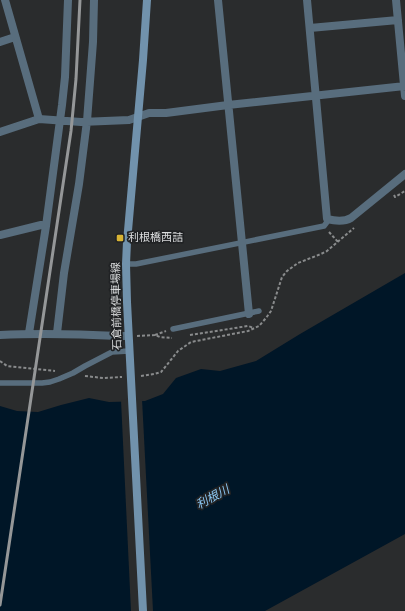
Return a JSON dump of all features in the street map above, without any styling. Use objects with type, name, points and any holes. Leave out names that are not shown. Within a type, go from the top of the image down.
[{"type":"main road","name":"石倉前橋停車場線","points":[[142,611],[128,336],[126,264],[148,0]]},
{"type":"street","points":[[5,0],[39,119]]},
{"type":"street","points":[[29,333],[46,226],[60,120],[65,77],[68,0]]},
{"type":"street","points":[[57,333],[64,274],[79,184],[87,121],[94,0]]},
{"type":"street","points":[[218,0],[249,314]]},
{"type":"street","points":[[307,0],[327,219],[333,221],[346,221],[405,174]]},
{"type":"street","points":[[396,0],[405,96]]},
{"type":"street","points":[[310,28],[398,20]]},
{"type":"street","points":[[0,42],[15,37]]},
{"type":"street","points":[[0,132],[39,119],[87,121],[129,120],[149,113],[166,113],[405,86]]},
{"type":"street","points":[[0,235],[41,225],[46,226]]},
{"type":"street","points":[[0,335],[57,333],[128,336]]},
{"type":"lane","points":[[126,264],[136,264],[324,226],[327,219]]},
{"type":"lane","points":[[173,329],[259,311]]},
{"type":"lane","points":[[0,383],[50,382],[74,373],[112,352],[129,351]]},
{"type":"path","points":[[393,194],[395,197],[405,191]]},
{"type":"path","points":[[328,230],[338,242]]},
{"type":"path","points":[[154,335],[173,329]]},
{"type":"path","points":[[0,361],[7,366],[60,372]]},
{"type":"water","name":"利根川","points":[[405,273],[405,534],[265,611],[0,611],[0,406],[17,411],[38,412],[89,398],[109,402],[145,401],[163,394],[176,378],[201,369],[220,371],[256,361]]},
{"type":"pier","points":[[142,399],[153,611],[131,611],[121,400]]},
{"type":"railway","points":[[0,605],[71,131],[76,79],[80,0]]},
{"type":"place","name":"利根橋西詰","points":[[120,238]]}]
